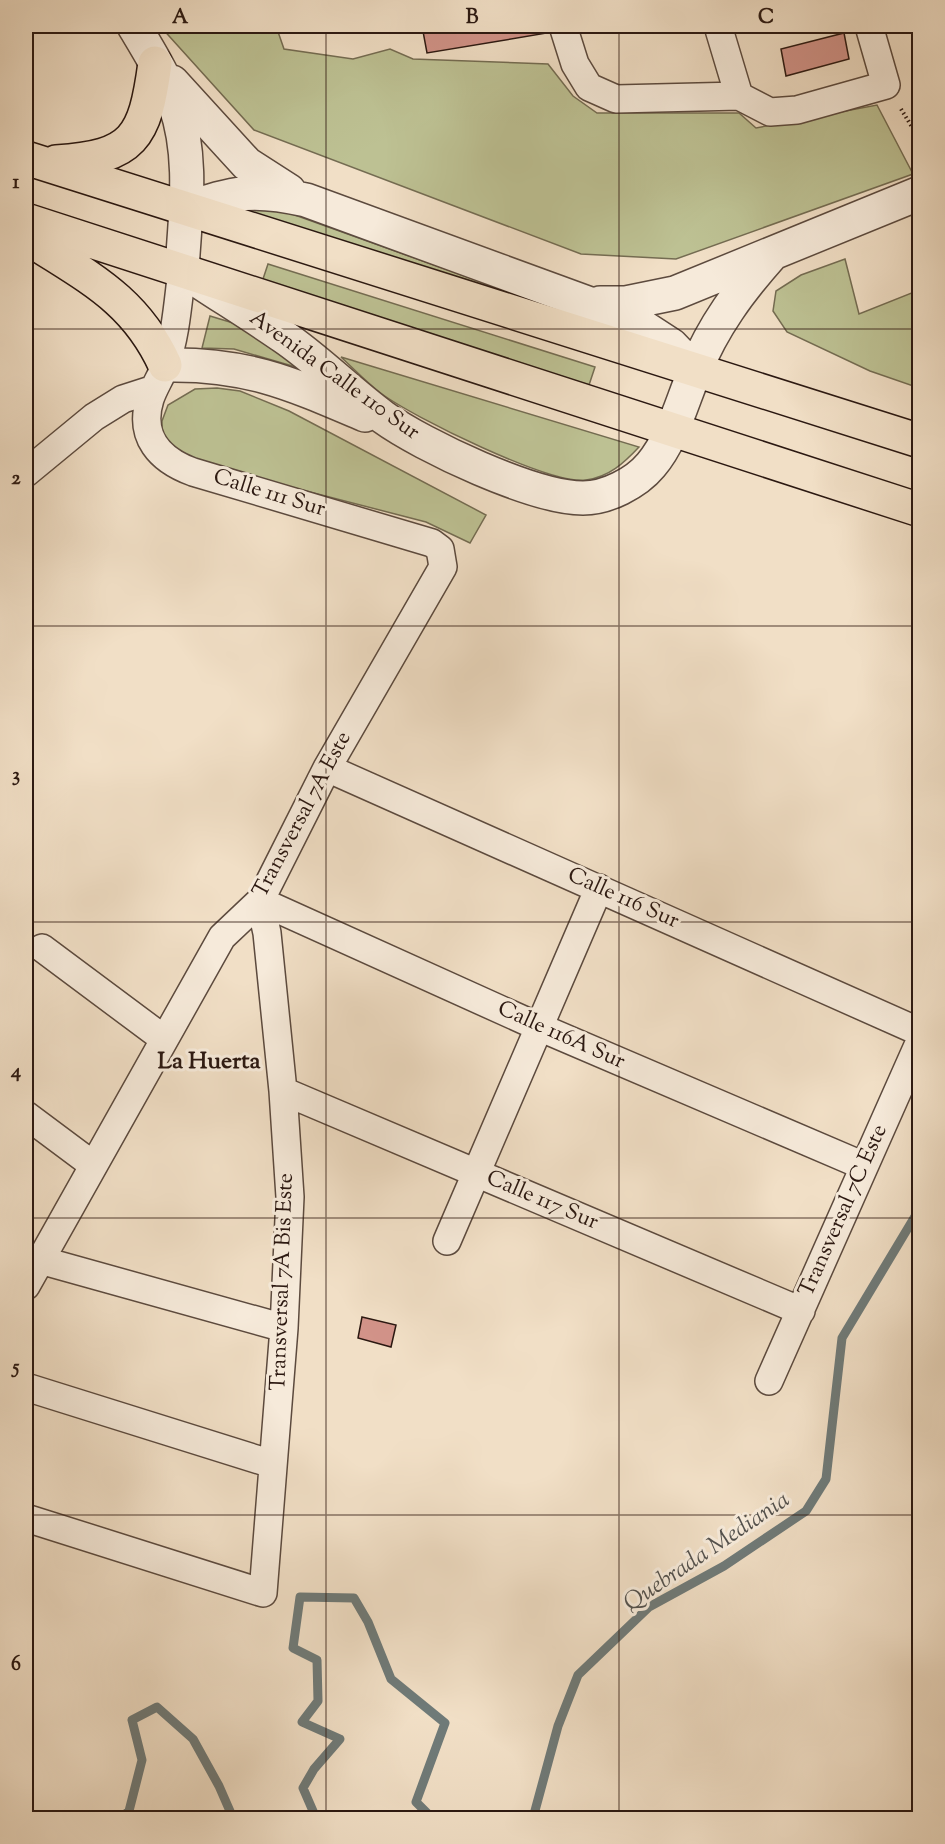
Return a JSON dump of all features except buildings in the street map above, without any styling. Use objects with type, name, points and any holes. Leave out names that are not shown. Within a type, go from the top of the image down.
[{"type":"highway","points":[[32,160],[101,157],[129,144],[136,134],[150,97],[155,63]]},
{"type":"highway","points":[[32,160],[920,441]]},
{"type":"highway","name":"Avenida Calle 110 Sur","points":[[26,220],[920,510]]},
{"type":"highway","points":[[26,237],[125,304],[148,332],[160,377]]},
{"type":"street","points":[[134,26],[155,63],[179,119],[185,147],[186,209],[182,270]]},
{"type":"street","points":[[563,26],[575,64],[589,87],[616,99],[738,96],[770,112],[797,110],[886,86],[869,26]]},
{"type":"street","points":[[718,26],[738,96]]},
{"type":"street","points":[[155,63],[247,164],[306,200]]},
{"type":"street","points":[[186,209],[244,192],[278,193],[306,200],[632,319],[654,332],[695,370]]},
{"type":"street","points":[[576,299],[626,303],[675,293],[920,193]]},
{"type":"street","points":[[672,429],[695,370],[719,321],[744,285],[772,254]]},
{"type":"street","name":"Calle 111 Sur","points":[[182,270],[160,377],[147,411],[154,447],[177,466],[432,543],[442,554]]},
{"type":"street","name":"Avenida Calle 110 Sur","points":[[182,270],[284,337],[384,418],[438,449],[542,492],[585,498],[613,492],[652,465],[672,429]]},
{"type":"street","points":[[26,473],[94,417],[160,377],[196,364],[247,370],[307,390],[407,432]]},
{"type":"street","name":"Transversal 7A Este","points":[[26,1286],[222,937],[260,901],[327,768],[443,567],[442,554]]},
{"type":"street","name":"Calle 116 Sur","points":[[327,768],[920,1032]]},
{"type":"street","points":[[447,1241],[599,888]]},
{"type":"street","name":"Calle 116A Sur","points":[[260,901],[539,1028],[864,1166]]},
{"type":"street","name":"Transversal 7A Bis Este","points":[[26,1518],[263,1593],[284,1328],[290,1197],[283,1091],[267,933],[260,901]]},
{"type":"street","points":[[42,948],[164,1039]]},
{"type":"street","name":"Transversal 7C Este","points":[[769,1382],[920,1041]]},
{"type":"street","name":"Calle 117 Sur","points":[[283,1091],[801,1311]]},
{"type":"street","points":[[26,1115],[93,1165]]},
{"type":"street","points":[[40,1260],[284,1328]]},
{"type":"street","points":[[26,1387],[272,1464]]},
{"type":"path","points":[[886,86],[920,140]]},
{"type":"green space","points":[[160,26],[276,26],[284,49],[353,59],[390,49],[413,59],[548,64],[573,96],[597,113],[739,113],[756,128],[877,105],[913,174],[676,259],[581,254],[254,130]]},
{"type":"green space","points":[[267,205],[626,334],[237,213]]},
{"type":"green space","points":[[845,259],[859,314],[919,290],[919,388],[870,371],[787,332],[773,311],[776,291],[801,275]]},
{"type":"green space","points":[[268,264],[595,367],[589,385],[262,282]]},
{"type":"green space","points":[[210,316],[253,329],[306,370],[234,349],[202,348]]},
{"type":"green space","points":[[341,357],[639,447],[616,468],[602,476],[586,480],[568,479],[543,472],[482,448],[398,405],[376,390]]},
{"type":"green space","points":[[217,388],[240,391],[289,411],[486,515],[470,543],[426,522],[202,464],[182,454],[162,438],[162,421],[168,405],[195,389]]},
{"type":"waterway","name":"Quebrada Mediania","points":[[533,1818],[558,1726],[578,1675],[649,1607],[724,1566],[806,1511],[826,1479],[842,1338],[920,1208]]},
{"type":"waterway","points":[[316,1818],[303,1788],[314,1769],[340,1739],[302,1722],[318,1701],[317,1660],[293,1648],[300,1597],[354,1598],[368,1622],[391,1679],[445,1723],[416,1802],[432,1818]]},
{"type":"waterway","points":[[121,1818],[129,1811],[142,1760],[132,1720],[157,1707],[193,1739],[219,1786],[233,1818]]},
{"type":"waterway","points":[[757,1818],[818,1815],[822,1818]]},
{"type":"district","name":"La Huerta","points":[[209,1062]]}]
